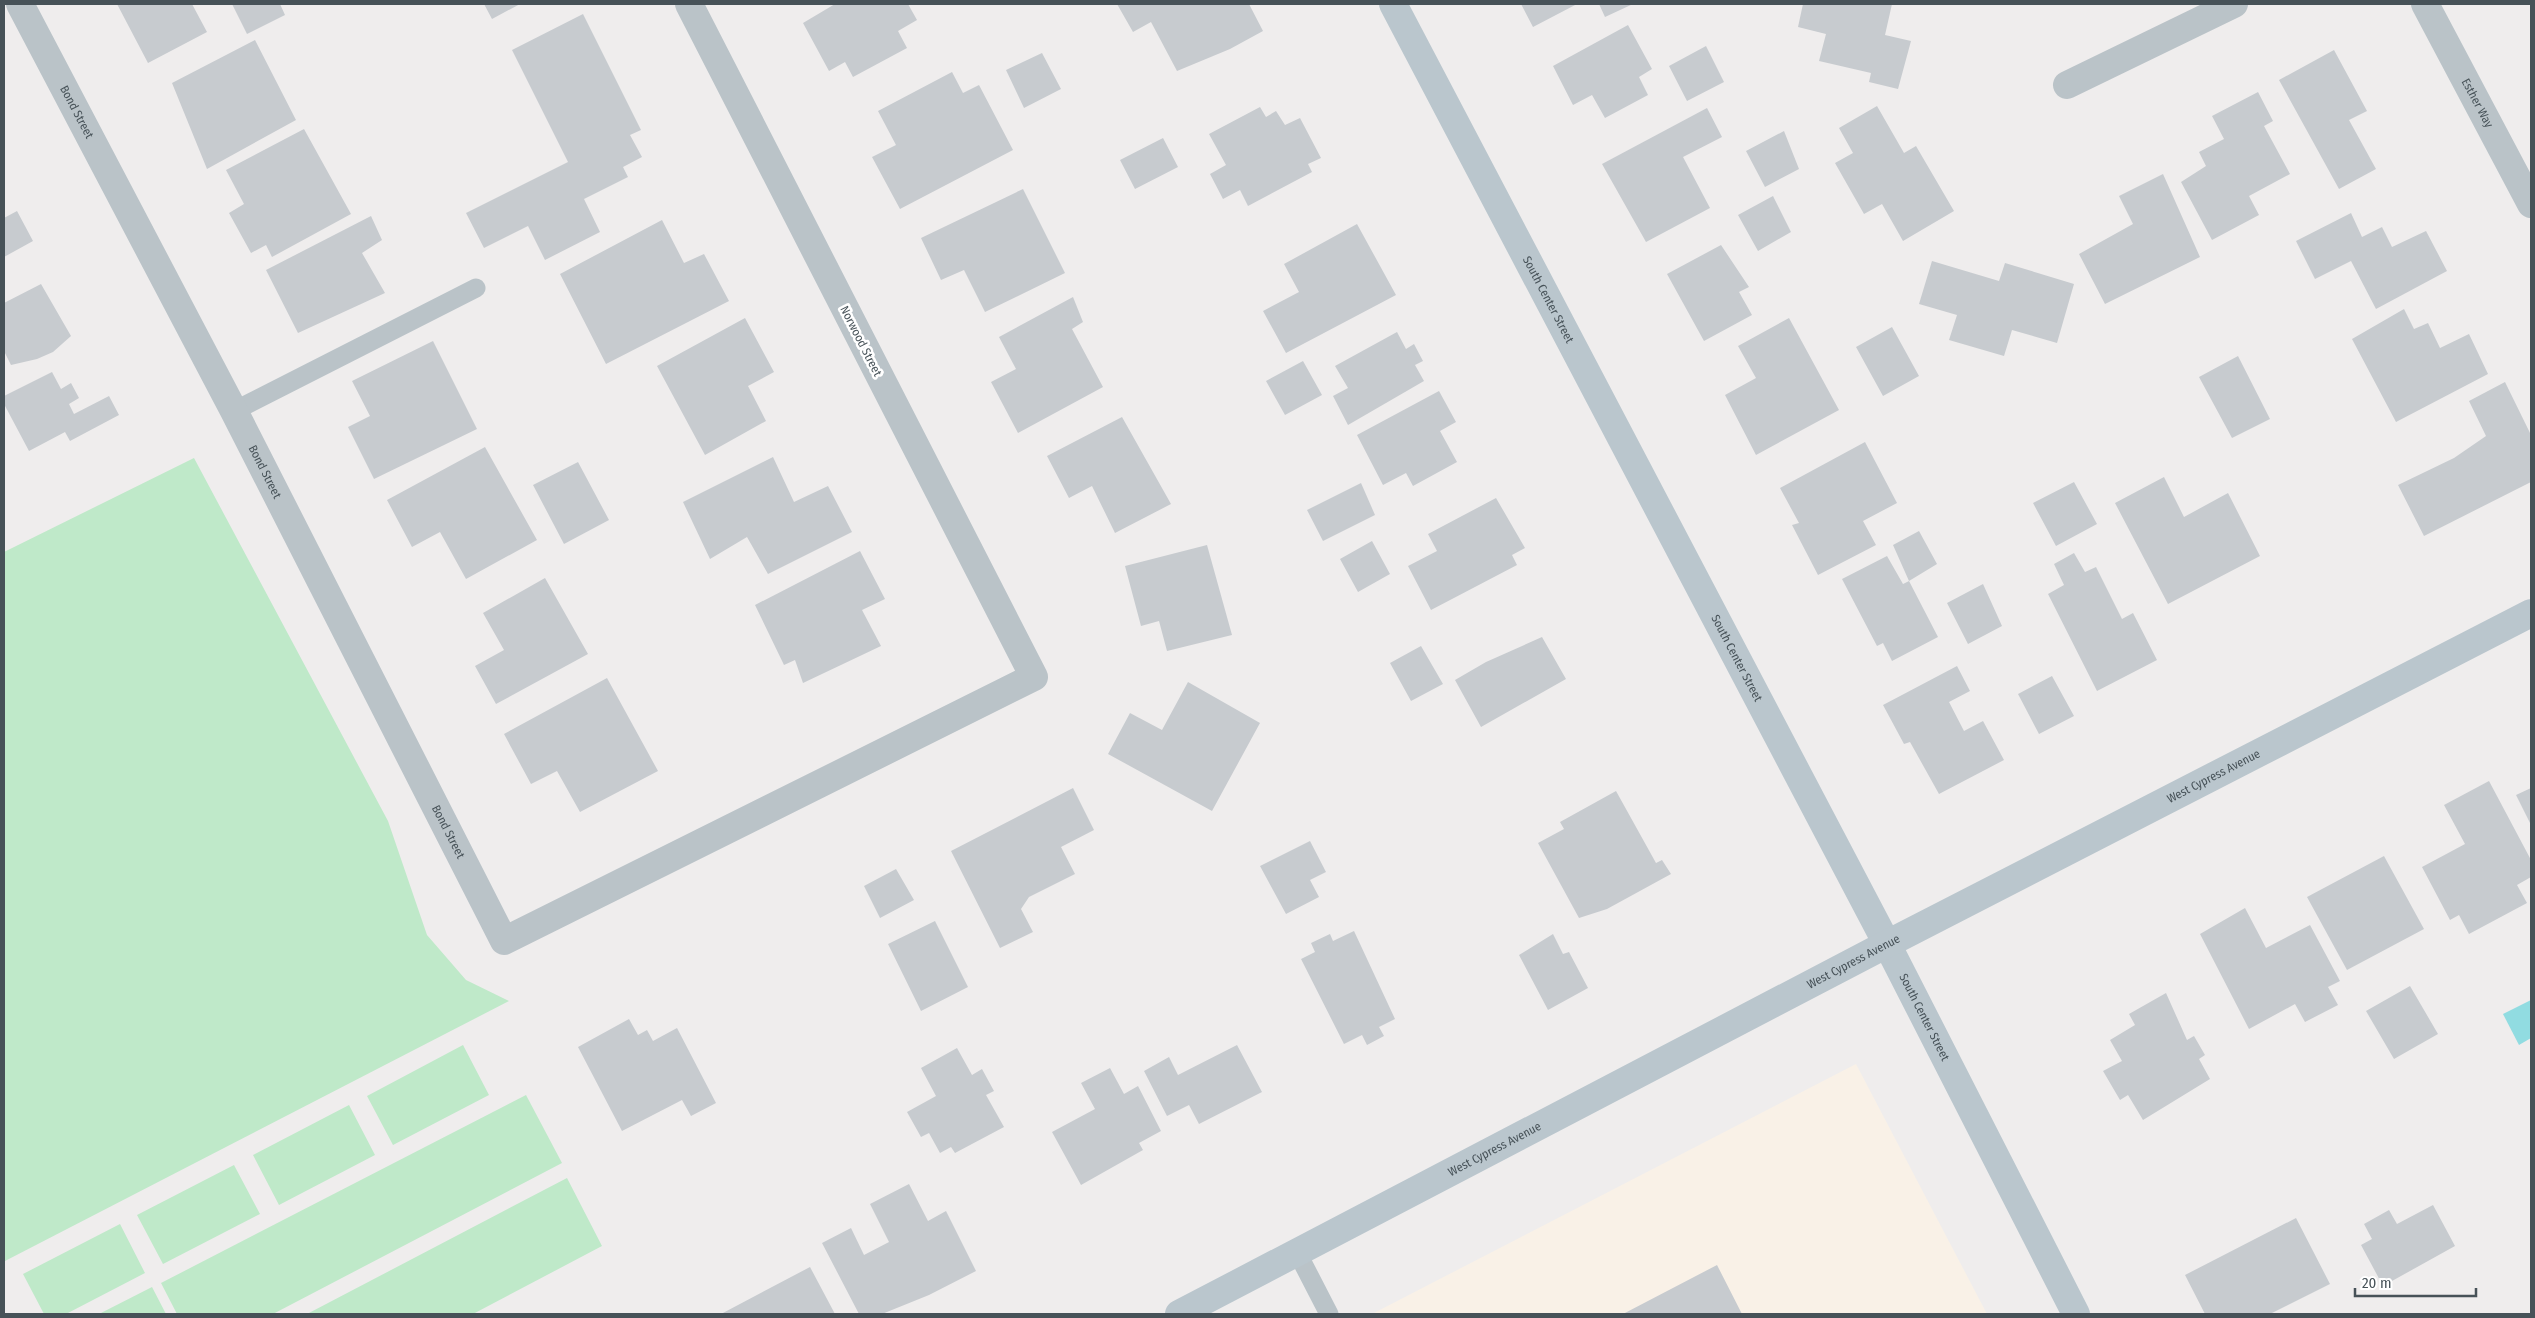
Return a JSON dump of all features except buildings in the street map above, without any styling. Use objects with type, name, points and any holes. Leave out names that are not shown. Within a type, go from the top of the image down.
[{"type":"main road","name":"South Center Street","points":[[1393,4],[1887,944],[2076,1314]]},
{"type":"main road","name":"West Cypress Avenue","points":[[1179,1314],[1887,944],[2531,613]]},
{"type":"street","name":"Bond Street","points":[[20,4],[234,411],[504,941]]},
{"type":"street","name":"Norwood Street","points":[[504,941],[1034,677],[688,4]]},
{"type":"street","points":[[2067,85],[2234,4]]},
{"type":"street","name":"Esther Way","points":[[2426,4],[2531,204]]},
{"type":"lane","points":[[234,411],[476,288]]},
{"type":"lane","points":[[1297,1252],[1329,1314]]},
{"type":"shaded area","points":[[1856,1064],[1987,1314],[1372,1314]]},
{"type":"green space","points":[[194,458],[388,821],[427,935],[466,980],[509,1001],[5,1261],[4,552]]},
{"type":"green space","points":[[463,1045],[489,1095],[393,1145],[367,1096]]},
{"type":"green space","points":[[526,1095],[562,1163],[273,1314],[177,1314],[161,1283]]},
{"type":"green space","points":[[349,1105],[375,1155],[279,1205],[253,1155]]},
{"type":"green space","points":[[234,1165],[260,1214],[163,1264],[137,1215]]},
{"type":"green space","points":[[567,1178],[602,1246],[473,1314],[307,1314]]},
{"type":"green space","points":[[120,1224],[145,1273],[66,1314],[44,1314],[23,1274]]},
{"type":"green space","points":[[152,1287],[166,1314],[99,1314]]},
{"type":"water","points":[[2531,1000],[2531,1038],[2519,1045],[2503,1014]]}]
